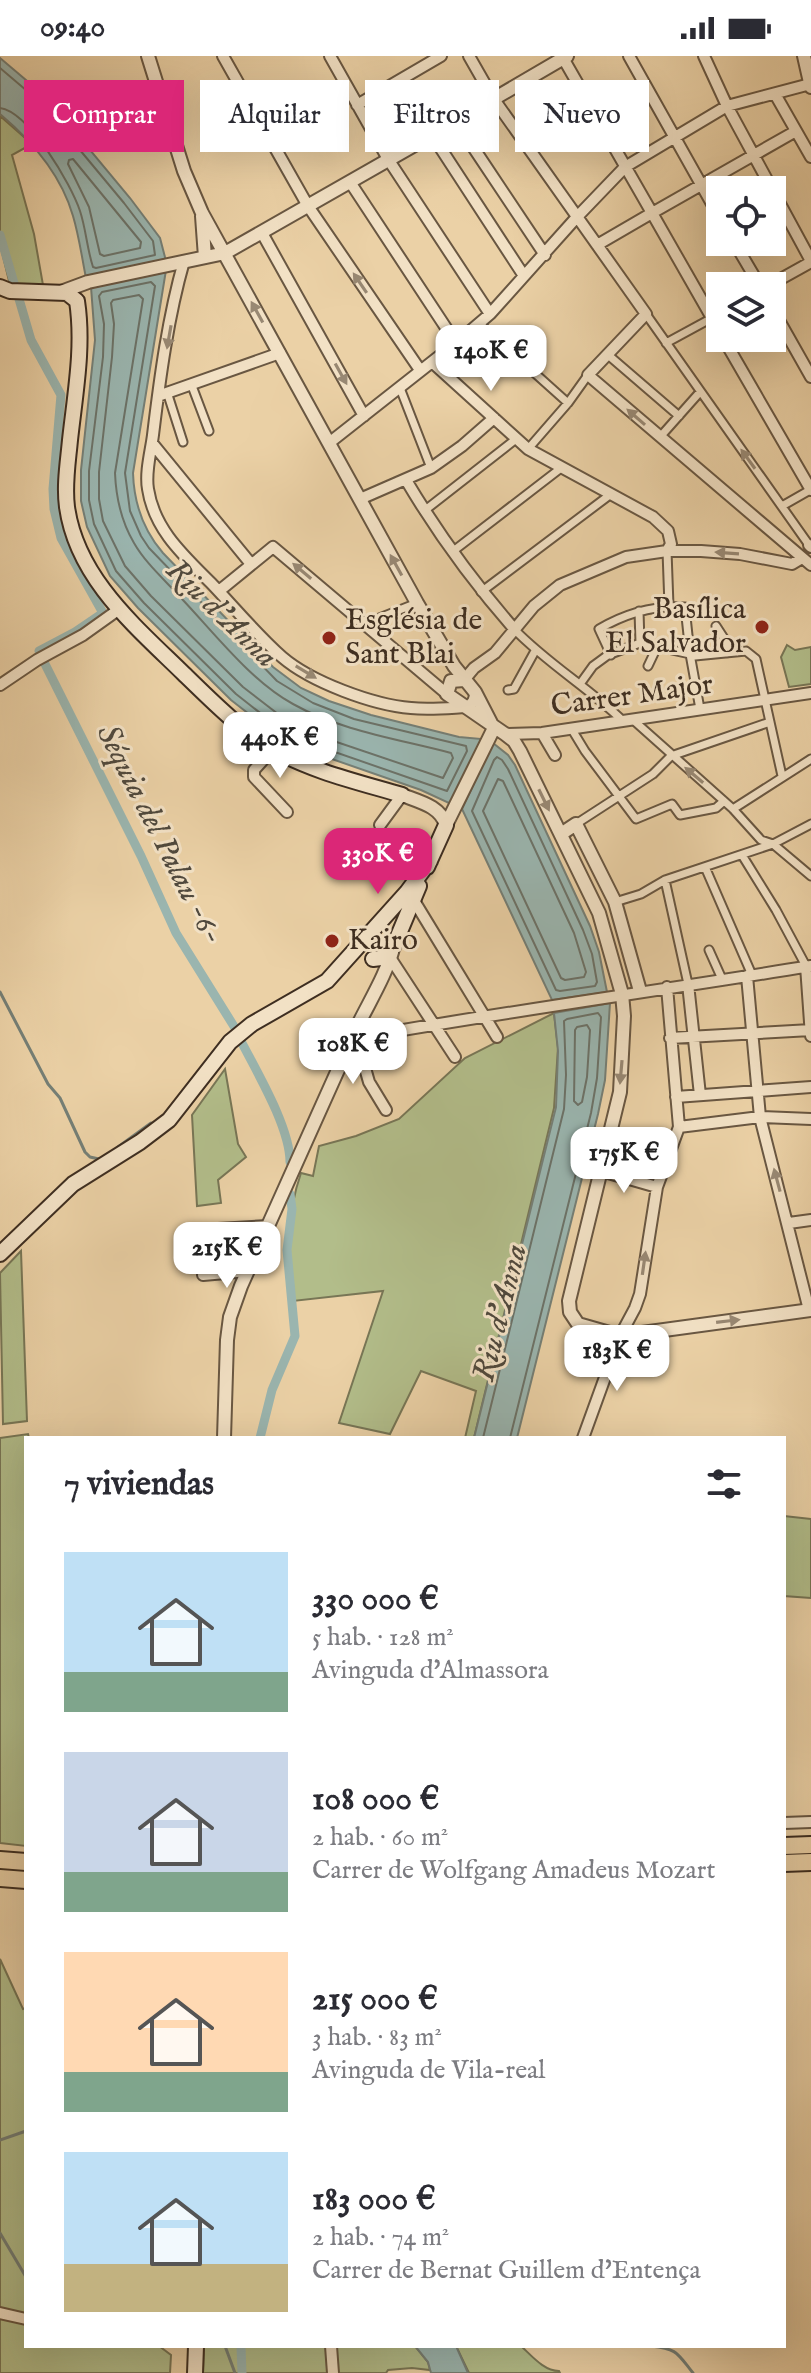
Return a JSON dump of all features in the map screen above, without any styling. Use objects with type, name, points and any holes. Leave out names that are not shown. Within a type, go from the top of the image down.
[{"type":"main road","points":[[0,287],[10,291],[67,293],[77,301],[80,356],[66,474],[67,506],[81,552],[118,610],[236,724],[273,749],[313,767],[402,795]]},
{"type":"main road","points":[[345,962],[355,957],[381,958],[395,942],[410,896],[446,825]]},
{"type":"main road","points":[[0,1254],[73,1184],[169,1120],[230,1042],[252,1024],[327,981],[373,929],[410,896]]},
{"type":"main road","points":[[373,929],[391,927],[395,932],[395,942]]},
{"type":"main road","points":[[372,958],[365,950],[373,929]]},
{"type":"main road","points":[[786,1846],[811,1845]]},
{"type":"main road","points":[[0,1860],[24,1862]]},
{"type":"main road","points":[[786,1863],[811,1862]]},
{"type":"main road","points":[[0,1878],[24,1880]]},
{"type":"main road","points":[[195,2373],[196,2348]]},
{"type":"street","points":[[148,56],[184,171],[202,213],[417,603],[454,666],[500,731]]},
{"type":"street","points":[[223,56],[308,206],[420,370]]},
{"type":"street","points":[[330,56],[388,159],[490,314]]},
{"type":"street","points":[[357,105],[441,56]]},
{"type":"street","points":[[469,56],[483,80]]},
{"type":"street","points":[[629,56],[706,194]]},
{"type":"street","points":[[704,56],[727,106],[811,261],[786,276]]},
{"type":"street","points":[[329,443],[480,324],[625,167],[727,106],[811,84],[804,56]]},
{"type":"street","points":[[499,95],[565,57],[625,167],[706,299]]},
{"type":"street","points":[[775,94],[811,157]]},
{"type":"street","points":[[499,106],[810,546],[807,561]]},
{"type":"street","points":[[597,245],[796,131]]},
{"type":"street","points":[[61,292],[86,283],[225,253],[401,152]]},
{"type":"street","points":[[443,152],[524,276]]},
{"type":"street","points":[[476,152],[545,255]]},
{"type":"street","points":[[350,182],[456,343]]},
{"type":"street","points":[[202,213],[205,257]]},
{"type":"street","points":[[262,233],[364,416]]},
{"type":"street","points":[[184,261],[147,485],[159,525],[282,657],[328,685],[408,708],[466,707],[475,699],[475,692]]},
{"type":"street","points":[[77,301],[86,283]]},
{"type":"street","points":[[528,449],[588,375],[646,314]]},
{"type":"street","points":[[666,343],[706,321]]},
{"type":"street","points":[[480,324],[568,403]]},
{"type":"street","points":[[786,333],[811,377]]},
{"type":"street","points":[[731,352],[811,490],[782,506]]},
{"type":"street","points":[[163,395],[280,353]]},
{"type":"street","points":[[607,354],[679,416]]},
{"type":"street","points":[[432,362],[528,449],[653,517],[668,531],[671,544],[667,551],[669,606]]},
{"type":"street","points":[[588,375],[807,561]]},
{"type":"street","points":[[192,386],[209,431]]},
{"type":"street","points":[[400,388],[431,468]]},
{"type":"street","points":[[660,437],[700,392]]},
{"type":"street","points":[[163,395],[183,442]]},
{"type":"street","points":[[360,499],[431,468],[494,418]]},
{"type":"street","points":[[424,511],[516,439]]},
{"type":"street","points":[[152,443],[251,564]]},
{"type":"street","points":[[452,552],[561,468]]},
{"type":"street","points":[[406,480],[481,592],[535,651],[627,720],[733,809],[761,840],[773,844],[811,876]]},
{"type":"street","points":[[481,592],[611,494]]},
{"type":"street","points":[[219,591],[273,547],[447,694],[514,741],[520,751],[599,913],[624,1041],[620,1092],[569,1301],[572,1318],[578,1324],[620,1336],[810,1310],[760,1117],[750,975],[705,867]]},
{"type":"street","points":[[447,694],[451,681],[464,680],[474,668],[495,653],[534,606],[560,585],[626,557],[667,551],[740,554],[792,564],[807,561]]},
{"type":"street","points":[[364,624],[417,603]]},
{"type":"street","points":[[611,655],[599,629],[621,616],[639,611],[685,607],[700,709]]},
{"type":"street","points":[[0,685],[118,610]]},
{"type":"street","points":[[639,611],[640,643]]},
{"type":"street","points":[[716,626],[727,643],[727,653]]},
{"type":"street","points":[[580,684],[593,666],[640,643],[695,656],[746,651],[756,659],[782,776]]},
{"type":"street","points":[[648,666],[657,647]]},
{"type":"street","points":[[508,690],[514,689],[535,651]]},
{"type":"street","name":"Carrer Major","points":[[500,731],[542,733],[811,693]]},
{"type":"street","points":[[561,834],[653,774],[671,756],[770,722]]},
{"type":"street","points":[[571,728],[636,819],[672,804],[680,815],[716,808],[724,801]]},
{"type":"street","points":[[446,825],[488,740],[500,731]]},
{"type":"street","points":[[542,733],[555,755]]},
{"type":"street","points":[[273,749],[254,770],[254,777],[287,812]]},
{"type":"street","points":[[733,809],[811,759]]},
{"type":"street","points":[[380,825],[402,795],[436,809],[443,815],[446,825]]},
{"type":"street","points":[[576,824],[615,902],[640,991]]},
{"type":"street","points":[[599,913],[615,902],[641,894],[665,880],[773,844],[811,824]]},
{"type":"street","points":[[670,1038],[752,1032],[811,1032],[808,966],[742,855]]},
{"type":"street","points":[[665,880],[688,984],[700,1095]]},
{"type":"street","points":[[410,896],[497,1037]]},
{"type":"street","points":[[224,1436],[230,1317],[359,1023],[376,986],[383,978],[395,942]]},
{"type":"street","points":[[709,950],[722,979]]},
{"type":"street","points":[[372,958],[378,971],[376,986]]},
{"type":"street","points":[[391,959],[455,1057]]},
{"type":"street","points":[[351,1042],[368,1036],[486,1016],[808,966]]},
{"type":"street","points":[[584,1436],[620,1336],[640,1294],[657,1187],[679,1127],[667,987]]},
{"type":"street","points":[[359,1023],[368,1036]]},
{"type":"street","points":[[351,1042],[361,1054],[369,1082],[386,1110]]},
{"type":"street","points":[[676,1097],[811,1087]]},
{"type":"street","points":[[679,1127],[760,1117],[811,1119]]},
{"type":"street","points":[[601,1171],[657,1187]]},
{"type":"street","points":[[789,1223],[811,1220]]},
{"type":"street","points":[[201,1230],[268,1226]]},
{"type":"street","points":[[203,1275],[248,1271]]},
{"type":"street","points":[[786,1823],[811,1822]]},
{"type":"street","points":[[0,2313],[24,2319]]},
{"type":"street","points":[[331,2348],[333,2373]]},
{"type":"green space","points":[[0,116],[24,137],[24,148],[12,155],[34,234],[43,285],[10,285],[0,244]]},
{"type":"green space","points":[[787,645],[795,650],[811,647],[811,684],[789,687],[781,657]]},
{"type":"green space","points":[[554,1013],[558,1048],[554,1108],[474,1436],[465,1436],[476,1391],[421,1371],[390,1434],[339,1423],[383,1291],[293,1301],[290,1222],[301,1173],[313,1176],[319,1146],[399,1119],[465,1058]]},
{"type":"green space","points":[[225,1069],[238,1144],[246,1157],[218,1180],[221,1203],[197,1206],[192,1115]]},
{"type":"green space","points":[[21,1251],[27,1421],[3,1424],[0,1273]]},
{"type":"green space","points":[[28,1434],[28,1436],[24,1436],[24,1846],[0,1843],[0,1438]]},
{"type":"green space","points":[[786,1516],[811,1519],[811,1598],[786,1596]]},
{"type":"green space","points":[[0,1959],[24,2009],[24,2317],[0,2311]]},
{"type":"green space","points":[[0,2316],[24,2322],[24,2348],[162,2348],[171,2355],[170,2373],[0,2373]]},
{"type":"green space","points":[[204,2348],[417,2348],[428,2362],[430,2370],[412,2368],[388,2370],[386,2373],[203,2373]]},
{"type":"green space","points":[[457,2348],[523,2348],[543,2366],[560,2373],[469,2373]]},
{"type":"water","points":[[0,58],[26,80],[24,136],[0,114]]},
{"type":"water","points":[[38,152],[92,152],[160,238],[166,261],[86,278],[68,201],[53,172]]},
{"type":"water","name":"Riu d'Anna","points":[[166,270],[133,473],[135,495],[145,526],[163,553],[273,667],[301,688],[371,715],[459,737],[482,739],[451,804],[421,790],[306,750],[268,729],[231,700],[110,576],[87,527],[81,501],[81,470],[95,340],[91,287]]},
{"type":"water","points":[[493,743],[515,765],[590,926],[607,992],[552,1000],[462,809]]},
{"type":"water","points":[[610,1003],[605,1080],[518,1436],[474,1436],[556,1107],[558,1051],[554,1013]]},
{"type":"water","points":[[417,2348],[457,2348],[468,2373],[431,2373],[428,2362]]},
{"type":"waterway","name":"Séquia del Palau -6-","points":[[0,235],[14,283]]},
{"type":"waterway","name":"Séquia del Palau -6-","points":[[19,299],[31,340],[61,395],[53,489],[61,538],[103,613],[39,651]]},
{"type":"waterway","name":"Séquia del Palau -6-","points":[[44,662],[176,933],[235,1028]]},
{"type":"waterway","points":[[0,992],[48,1084],[60,1098],[85,1152],[99,1159]]},
{"type":"waterway","name":"Séquia del Palau -6-","points":[[242,1043],[279,1118],[289,1148],[290,1162]]},
{"type":"waterway","points":[[118,1147],[151,1123]]},
{"type":"waterway","name":"Séquia del Palau -6-","points":[[260,1436],[272,1390],[295,1336],[287,1250],[292,1209],[290,1194]]},
{"type":"waterway","points":[[0,2140],[24,2132]]},
{"type":"waterway","points":[[0,2233],[24,2274]]},
{"type":"waterway","points":[[226,2348],[235,2373]]},
{"type":"waterway","name":"Séquia del Palau -6-","points":[[241,2348],[242,2373]]},
{"type":"waterway","points":[[662,2348],[676,2353],[693,2373]]},
{"type":"place","name":"Basílica El Salvador","points":[[762,627]]},
{"type":"place","name":"Església de Sant Blai","points":[[329,638]]},
{"type":"place","name":"Kairo","points":[[332,941]]}]
